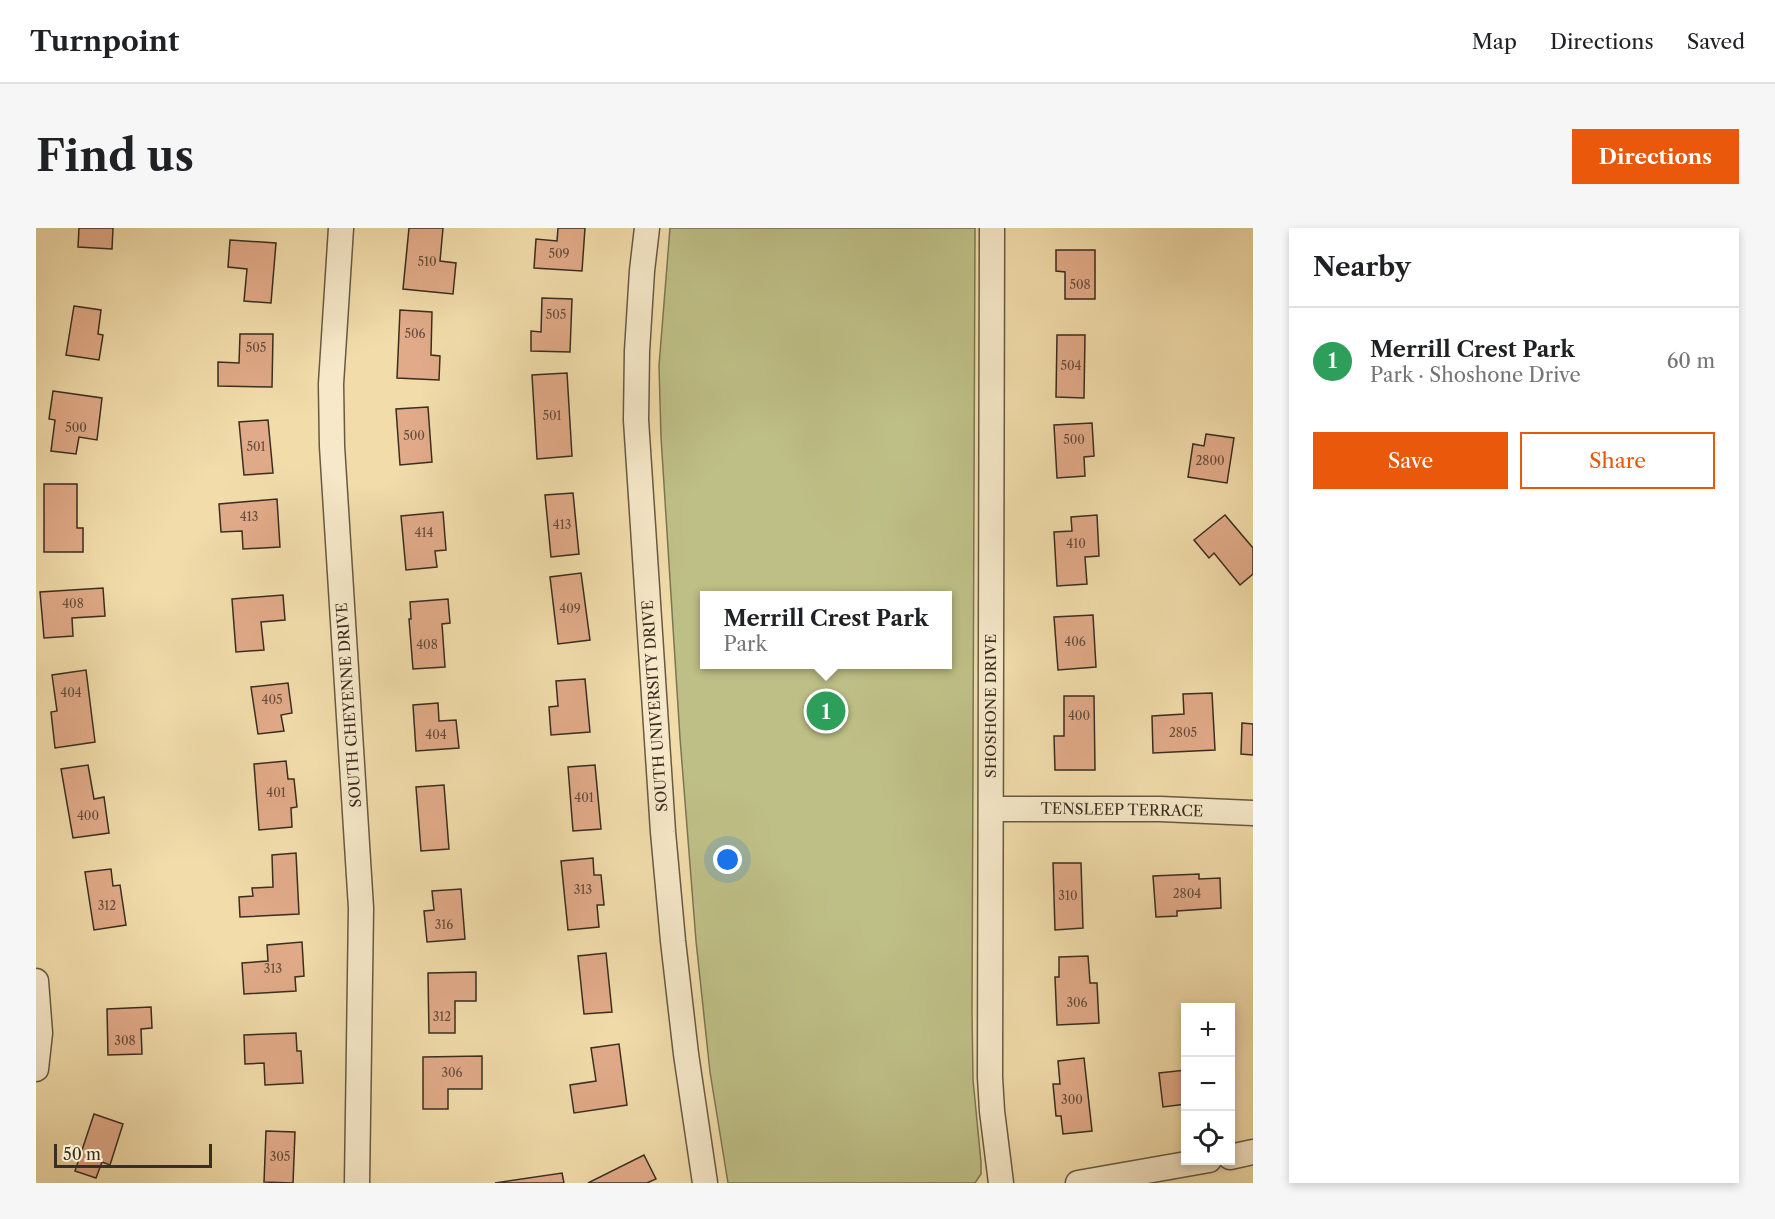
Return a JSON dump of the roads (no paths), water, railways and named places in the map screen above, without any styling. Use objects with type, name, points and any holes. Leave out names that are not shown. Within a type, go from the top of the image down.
[{"type":"street","name":"SOUTH CHEYENNE DRIVE","points":[[341,228],[331,384],[332,446],[361,908],[357,1183]]},
{"type":"street","name":"SOUTH UNIVERSITY DRIVE","points":[[647,228],[637,351],[636,420],[672,941],[705,1183]]},
{"type":"street","name":"SHOSHONE DRIVE","points":[[992,228],[990,1077],[1001,1183]]},
{"type":"street","name":"TENSLEEP TERRACE","points":[[991,809],[1160,809],[1253,813]]},
{"type":"street","points":[[36,981],[40,1033],[36,1069]]},
{"type":"street","points":[[1235,1156],[1253,1152]]},
{"type":"street","points":[[1078,1183],[1185,1165]]},
{"type":"place","name":"Merrill Crest Park","points":[[826,711]]}]
